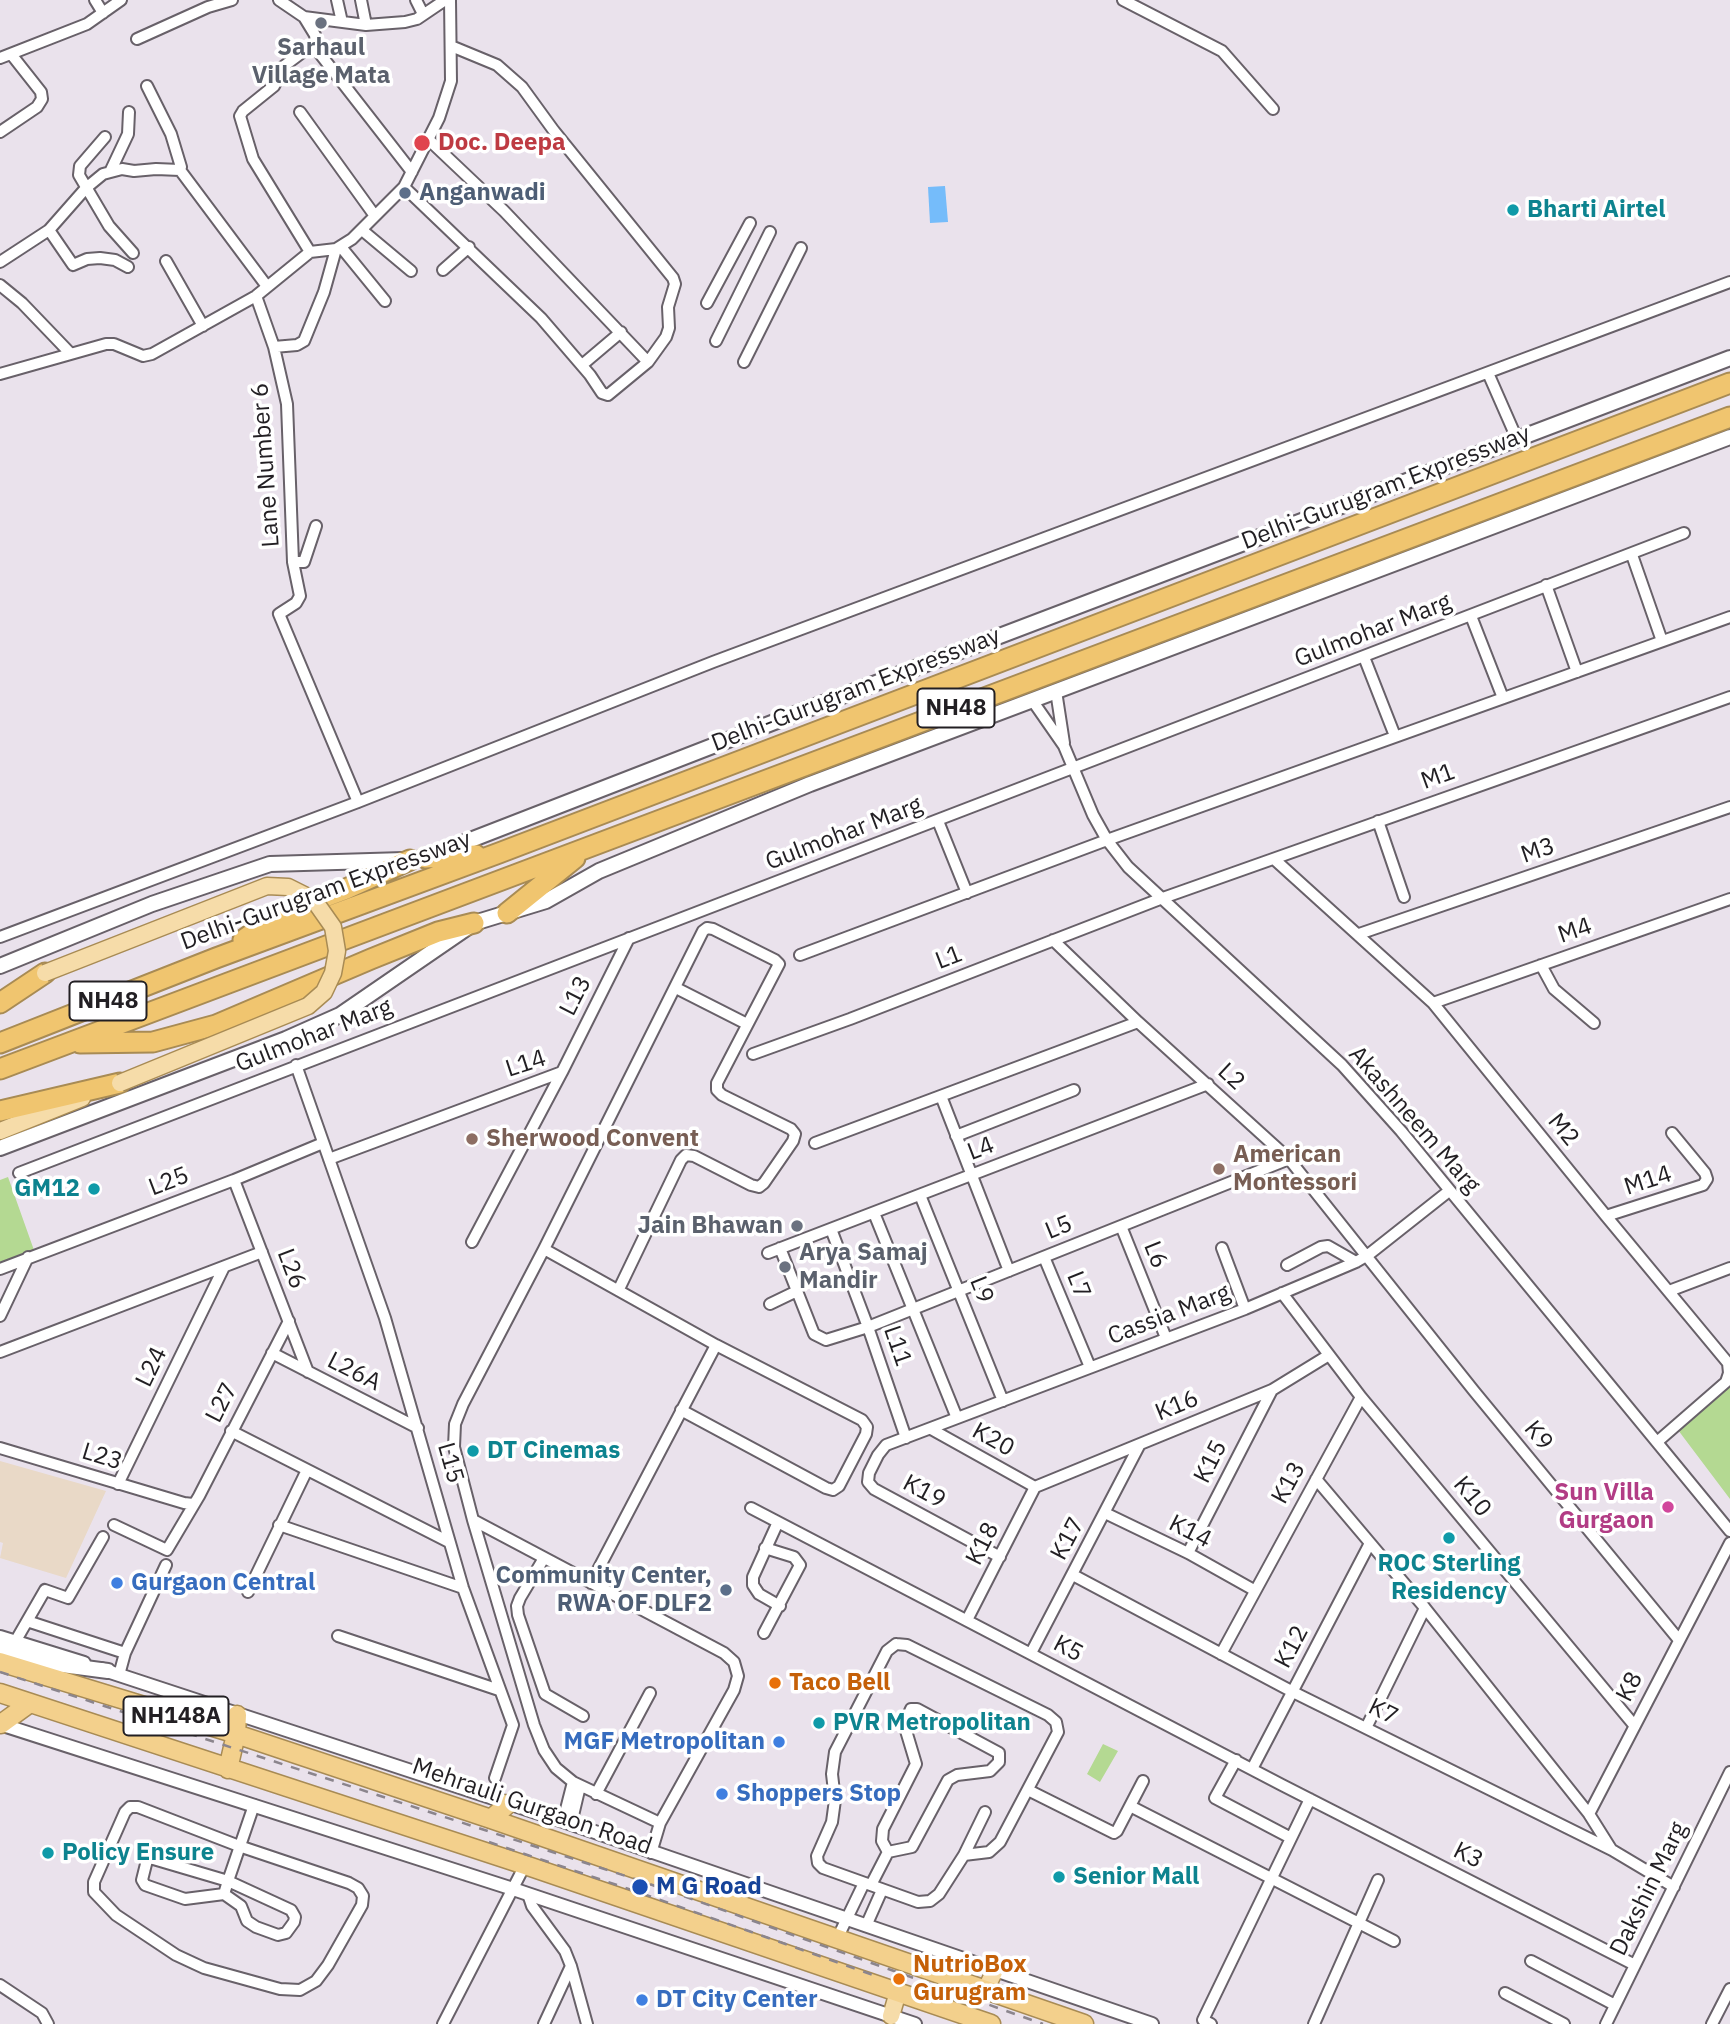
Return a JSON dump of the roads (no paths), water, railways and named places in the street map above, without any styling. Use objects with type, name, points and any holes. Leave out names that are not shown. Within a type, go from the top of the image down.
[{"type":"highway","name":"Delhi-Gurugram Expressway","points":[[0,1043],[216,958],[499,853],[1730,383]]},
{"type":"highway","name":"Delhi-Gurugram Expressway","points":[[0,1069],[1730,417]]},
{"type":"highway","points":[[507,914],[590,846]]},
{"type":"highway","points":[[216,958],[280,914],[418,859],[499,853]]},
{"type":"highway","points":[[63,1044],[153,1042],[216,1025],[438,932],[474,923]]},
{"type":"highway","points":[[0,1003],[45,974]]},
{"type":"highway","points":[[7,1110],[120,1083]]},
{"type":"highway","name":"Mehrauli Gurgaon Road","points":[[0,1662],[351,1772],[1084,2024]]},
{"type":"highway","name":"NH148A","points":[[0,1693],[525,1865],[991,2024]]},
{"type":"highway","points":[[0,1724],[30,1703]]},
{"type":"highway","points":[[228,1769],[236,1734],[237,1715]]},
{"type":"highway","points":[[340,1804],[351,1772]]},
{"type":"highway","points":[[491,1819],[508,1804]]},
{"type":"main road","points":[[0,966],[152,904],[270,864],[418,859],[1730,358]]},
{"type":"main road","points":[[0,1148],[286,1039],[340,1015],[474,923],[546,901],[598,871],[810,784],[1730,438]]},
{"type":"main road","points":[[0,992],[267,886],[288,887],[314,900],[332,926],[337,951],[333,973],[324,992],[308,1006],[0,1131]]},
{"type":"main road","points":[[0,1647],[55,1664],[114,1673]]},
{"type":"main road","points":[[985,1992],[996,1970]]},
{"type":"main road","points":[[891,2016],[898,1992]]},
{"type":"street","points":[[95,0],[103,13]]},
{"type":"street","points":[[0,132],[37,107],[42,99],[41,92],[5,56],[87,24],[121,0]]},
{"type":"street","points":[[137,39],[207,4],[232,0]]},
{"type":"street","points":[[279,0],[304,17],[315,35],[317,50],[412,172]]},
{"type":"street","points":[[337,0],[342,22]]},
{"type":"street","points":[[361,0],[366,25]]},
{"type":"street","points":[[416,0],[423,15]]},
{"type":"street","points":[[0,374],[70,353],[114,344],[135,354],[152,354],[256,296],[266,285],[310,252],[339,248],[362,230],[404,187],[439,118],[451,81],[447,0],[423,15],[405,22],[366,25],[304,17]]},
{"type":"street","points":[[1123,0],[1222,51],[1273,109]]},
{"type":"street","points":[[310,252],[253,159],[240,116],[274,86],[284,65],[316,41]]},
{"type":"street","points":[[404,187],[541,318],[582,365],[602,393],[608,395],[648,362],[658,350],[669,328],[668,307],[675,284],[673,278],[554,131],[522,87],[497,65],[451,46]]},
{"type":"street","points":[[148,86],[171,134],[180,170],[266,285]]},
{"type":"street","points":[[111,170],[128,134],[129,112]]},
{"type":"street","points":[[300,112],[375,216]]},
{"type":"street","points":[[105,137],[78,168],[79,175],[109,226],[133,253]]},
{"type":"street","points":[[428,139],[504,211],[648,362]]},
{"type":"street","points":[[0,262],[49,230],[86,188],[103,174],[111,170],[180,170]]},
{"type":"street","points":[[707,303],[750,223]]},
{"type":"street","points":[[49,230],[73,265],[87,259],[100,258],[115,260],[128,267]]},
{"type":"street","points":[[362,230],[411,271]]},
{"type":"street","points":[[716,341],[770,232]]},
{"type":"street","points":[[443,270],[469,247]]},
{"type":"street","points":[[339,248],[385,301]]},
{"type":"street","points":[[274,347],[297,345],[304,341],[339,248]]},
{"type":"street","points":[[744,362],[801,248]]},
{"type":"street","points":[[166,261],[203,326]]},
{"type":"street","points":[[0,937],[358,802],[713,662],[1730,282]]},
{"type":"street","points":[[0,285],[22,303],[70,353]]},
{"type":"street","name":"Lane Number 6","points":[[256,296],[274,347],[286,404],[293,562],[300,596],[296,603],[279,614],[358,802]]},
{"type":"street","points":[[582,365],[621,332]]},
{"type":"street","points":[[1488,373],[1517,439]]},
{"type":"street","points":[[293,562],[304,562],[316,526]]},
{"type":"street","name":"Gulmohar Marg","points":[[19,1173],[1684,534]]},
{"type":"street","points":[[1632,555],[1662,641]]},
{"type":"street","points":[[1546,585],[1577,672]]},
{"type":"street","points":[[1471,616],[1503,698]]},
{"type":"street","points":[[800,955],[1107,840],[1730,617]]},
{"type":"street","points":[[1364,657],[1395,736]]},
{"type":"street","name":"Akashneem Marg","points":[[1056,691],[1064,746]]},
{"type":"street","name":"M1","points":[[1160,899],[1730,697]]},
{"type":"street","name":"Akashneem Marg","points":[[1032,700],[1064,746],[1107,840],[1128,867],[1342,1065],[1401,1130],[1730,1531]]},
{"type":"street","name":"M3","points":[[1359,934],[1730,807]]},
{"type":"street","points":[[938,821],[967,892]]},
{"type":"street","points":[[1378,821],[1404,897]]},
{"type":"street","name":"M2","points":[[1273,859],[1433,1003],[1728,1363],[1730,1373],[1726,1382],[1657,1442]]},
{"type":"street","name":"L1","points":[[753,1054],[1160,899]]},
{"type":"street","name":"M4","points":[[1433,1003],[1730,899]]},
{"type":"street","points":[[619,1289],[681,1160],[686,1155],[694,1156],[759,1187],[793,1141],[795,1134],[792,1129],[722,1095],[717,1090],[717,1083],[779,964],[713,929],[706,928],[702,931],[676,988],[455,1424],[454,1447],[473,1520],[534,1725],[544,1750],[556,1768],[577,1784],[660,1823]]},
{"type":"street","name":"L13","points":[[562,1072],[629,938]]},
{"type":"street","name":"L2","points":[[1054,940],[1138,1022],[1289,1159],[1368,1255]]},
{"type":"street","points":[[1541,965],[1554,989],[1594,1023]]},
{"type":"street","points":[[676,988],[747,1024]]},
{"type":"street","points":[[815,1143],[1138,1022]]},
{"type":"street","points":[[296,1065],[329,1159]]},
{"type":"street","name":"L14","points":[[329,1159],[562,1072]]},
{"type":"street","name":"L14","points":[[472,1242],[562,1072]]},
{"type":"street","name":"L4","points":[[768,1253],[1208,1084]]},
{"type":"street","points":[[956,1136],[1074,1090]]},
{"type":"street","points":[[940,1096],[1009,1271]]},
{"type":"street","name":"M14","points":[[1606,1216],[1703,1185],[1707,1179],[1705,1172],[1672,1133]]},
{"type":"street","name":"L25","points":[[0,1269],[234,1180],[323,1143]]},
{"type":"street","name":"L15","points":[[329,1159],[385,1318],[463,1588],[513,1725],[495,1777]]},
{"type":"street","name":"L5","points":[[797,1291],[814,1334],[826,1340],[868,1327],[1289,1159]]},
{"type":"street","name":"L26","points":[[234,1180],[308,1372]]},
{"type":"street","name":"Cassia Marg","points":[[886,1445],[1245,1309],[1356,1262],[1449,1191]]},
{"type":"street","name":"L9","points":[[920,1195],[1003,1401]]},
{"type":"street","points":[[874,1213],[957,1419]]},
{"type":"street","name":"L6","points":[[1121,1226],[1166,1338]]},
{"type":"street","name":"L11","points":[[831,1229],[906,1438]]},
{"type":"street","points":[[1287,1265],[1328,1246],[1356,1262]]},
{"type":"street","points":[[770,1304],[797,1291],[780,1248]]},
{"type":"street","points":[[1223,1248],[1245,1309]]},
{"type":"street","points":[[544,1249],[716,1345],[862,1420],[867,1427],[839,1486],[833,1490],[681,1410]]},
{"type":"street","points":[[0,1352],[262,1252]]},
{"type":"street","name":"K9","points":[[1368,1255],[1474,1391],[1679,1640]]},
{"type":"street","points":[[0,1316],[28,1257]]},
{"type":"street","name":"L7","points":[[1044,1257],[1090,1367]]},
{"type":"street","name":"L24","points":[[118,1484],[224,1267]]},
{"type":"street","points":[[1669,1292],[1730,1268]]},
{"type":"street","name":"K10","points":[[1282,1293],[1361,1396],[1634,1725]]},
{"type":"street","name":"L27","points":[[114,1525],[167,1550],[289,1321]]},
{"type":"street","points":[[591,1583],[716,1345]]},
{"type":"street","name":"L26A","points":[[272,1353],[418,1428]]},
{"type":"street","name":"K16","points":[[1035,1487],[1272,1390],[1329,1354]]},
{"type":"street","name":"K15","points":[[1188,1553],[1272,1390]]},
{"type":"street","name":"K13","points":[[1221,1654],[1361,1396]]},
{"type":"street","name":"K20","points":[[931,1429],[1035,1487]]},
{"type":"street","points":[[231,1432],[449,1542]]},
{"type":"street","name":"K17","points":[[1031,1653],[1140,1444]]},
{"type":"street","name":"K19","points":[[886,1445],[869,1473],[868,1482],[874,1489],[1000,1557]]},
{"type":"street","name":"L23","points":[[0,1448],[192,1504]]},
{"type":"street","points":[[248,1592],[307,1471]]},
{"type":"street","points":[[1316,1479],[1369,1545],[1425,1608],[1589,1814],[1612,1850]]},
{"type":"street","name":"K18","points":[[967,1620],[1035,1487]]},
{"type":"street","name":"K5","points":[[751,1508],[1282,1785]]},
{"type":"street","name":"K14","points":[[1105,1513],[1188,1553],[1254,1590]]},
{"type":"street","points":[[473,1520],[724,1653],[734,1662],[738,1676],[734,1690],[660,1823],[651,1853]]},
{"type":"street","points":[[778,1521],[755,1568],[753,1585],[759,1594],[780,1606]]},
{"type":"street","points":[[279,1525],[463,1588]]},
{"type":"street","points":[[15,1642],[45,1590],[68,1598],[103,1537]]},
{"type":"street","name":"K8","points":[[1589,1814],[1730,1543]]},
{"type":"street","name":"K12","points":[[1252,1769],[1369,1545]]},
{"type":"street","points":[[764,1633],[800,1565],[794,1557],[765,1548]]},
{"type":"street","points":[[544,1558],[520,1598],[518,1615],[545,1694],[583,1716]]},
{"type":"street","points":[[114,1673],[166,1565]]},
{"type":"street","name":"K7","points":[[1073,1575],[1293,1692],[1612,1850],[1674,1887]]},
{"type":"street","points":[[1366,1728],[1425,1608]]},
{"type":"street","points":[[27,1621],[125,1653]]},
{"type":"street","points":[[338,1636],[499,1690]]},
{"type":"street","points":[[0,1637],[567,1823],[1152,2024]]},
{"type":"street","points":[[964,1855],[995,1849],[1058,1732],[1056,1722],[1048,1715],[907,1645],[896,1644],[887,1651],[835,1752],[832,1822],[817,1856],[818,1863],[823,1868],[918,1902],[930,1901],[939,1894],[964,1855],[985,1812]]},
{"type":"street","points":[[596,1794],[650,1693]]},
{"type":"street","points":[[911,1709],[917,1709],[999,1753],[999,1762],[990,1771],[957,1775],[948,1780],[912,1847],[888,1852],[882,1841],[883,1829],[916,1764],[904,1724],[911,1709]]},
{"type":"street","points":[[0,1724],[513,1889],[915,2024]]},
{"type":"street","points":[[1236,1760],[1215,1798],[1291,1838]]},
{"type":"street","name":"Dakshin Marg","points":[[1606,2024],[1730,1772]]},
{"type":"street","points":[[1028,1790],[1109,1832],[1118,1831],[1143,1781]]},
{"type":"street","points":[[567,1823],[577,1784]]},
{"type":"street","name":"K3","points":[[1282,1785],[1635,1965]]},
{"type":"street","points":[[1211,2024],[1203,2020],[1310,1799]]},
{"type":"street","points":[[224,1894],[254,1805]]},
{"type":"street","points":[[1130,1806],[1394,1941]]},
{"type":"street","points":[[130,1807],[138,1807],[239,1846],[349,1883],[358,1888],[363,1896],[362,1905],[328,1965],[316,1981],[300,1990],[280,1989],[217,1972],[176,1955],[116,1915],[94,1892],[94,1882],[125,1812],[130,1807]]},
{"type":"street","points":[[837,1939],[845,1919],[872,1886],[888,1852]]},
{"type":"street","points":[[150,1858],[228,1881],[291,1910],[295,1917],[294,1922],[286,1934],[278,1935],[256,1927],[247,1921],[241,1906],[224,1894],[185,1899],[145,1885],[142,1880],[147,1860],[150,1858]]},
{"type":"street","points":[[443,2024],[525,1865]]},
{"type":"street","points":[[1314,2024],[1378,1880]]},
{"type":"street","points":[[866,1926],[872,1886]]},
{"type":"street","points":[[528,1894],[532,1906],[565,1951],[587,2024]]},
{"type":"street","points":[[1531,1961],[1615,2005]]},
{"type":"street","points":[[544,2024],[571,1966]]},
{"type":"street","points":[[0,1985],[42,2013],[48,2024]]},
{"type":"street","points":[[1712,2024],[1730,1989]]},
{"type":"street","points":[[1505,1993],[1564,2024]]},
{"type":"water","points":[[945,186],[948,222],[930,223],[928,187]]},
{"type":"railway","points":[[0,1672],[641,1881],[1043,2024]]},
{"type":"railway","points":[[489,1842],[876,1976]]},
{"type":"place","name":"Sarhaul Village Mata","points":[[321,23]]},
{"type":"place","name":"Doc. Deepa","points":[[422,143]]},
{"type":"place","name":"Anganwadi","points":[[405,193]]},
{"type":"place","name":"Bharti Airtel","points":[[1513,210]]},
{"type":"place","name":"Sherwood Convent","points":[[472,1139]]},
{"type":"place","name":"American Montessori","points":[[1219,1169]]},
{"type":"place","name":"GM12","points":[[94,1189]]},
{"type":"place","name":"Jain Bhawan","points":[[797,1226]]},
{"type":"place","name":"Arya Samaj Mandir","points":[[785,1267]]},
{"type":"place","name":"DT Cinemas","points":[[473,1451]]},
{"type":"place","name":"Sun Villa Gurgaon","points":[[1668,1507]]},
{"type":"place","name":"ROC Sterling Residency","points":[[1449,1538]]},
{"type":"place","name":"Gurgaon Central","points":[[117,1583]]},
{"type":"place","name":"Community Center, RWA OF DLF2","points":[[726,1590]]},
{"type":"place","name":"Taco Bell","points":[[775,1683]]},
{"type":"place","name":"PVR Metropolitan","points":[[819,1723]]},
{"type":"place","name":"MGF Metropolitan","points":[[779,1742]]},
{"type":"place","name":"Shoppers Stop","points":[[722,1794]]},
{"type":"place","name":"Policy Ensure","points":[[48,1853]]},
{"type":"place","name":"Senior Mall","points":[[1059,1877]]},
{"type":"place","name":"M G Road","points":[[640,1887]]},
{"type":"place","name":"NutrioBox Gurugram","points":[[899,1979]]},
{"type":"place","name":"DT City Center","points":[[642,2000]]}]
